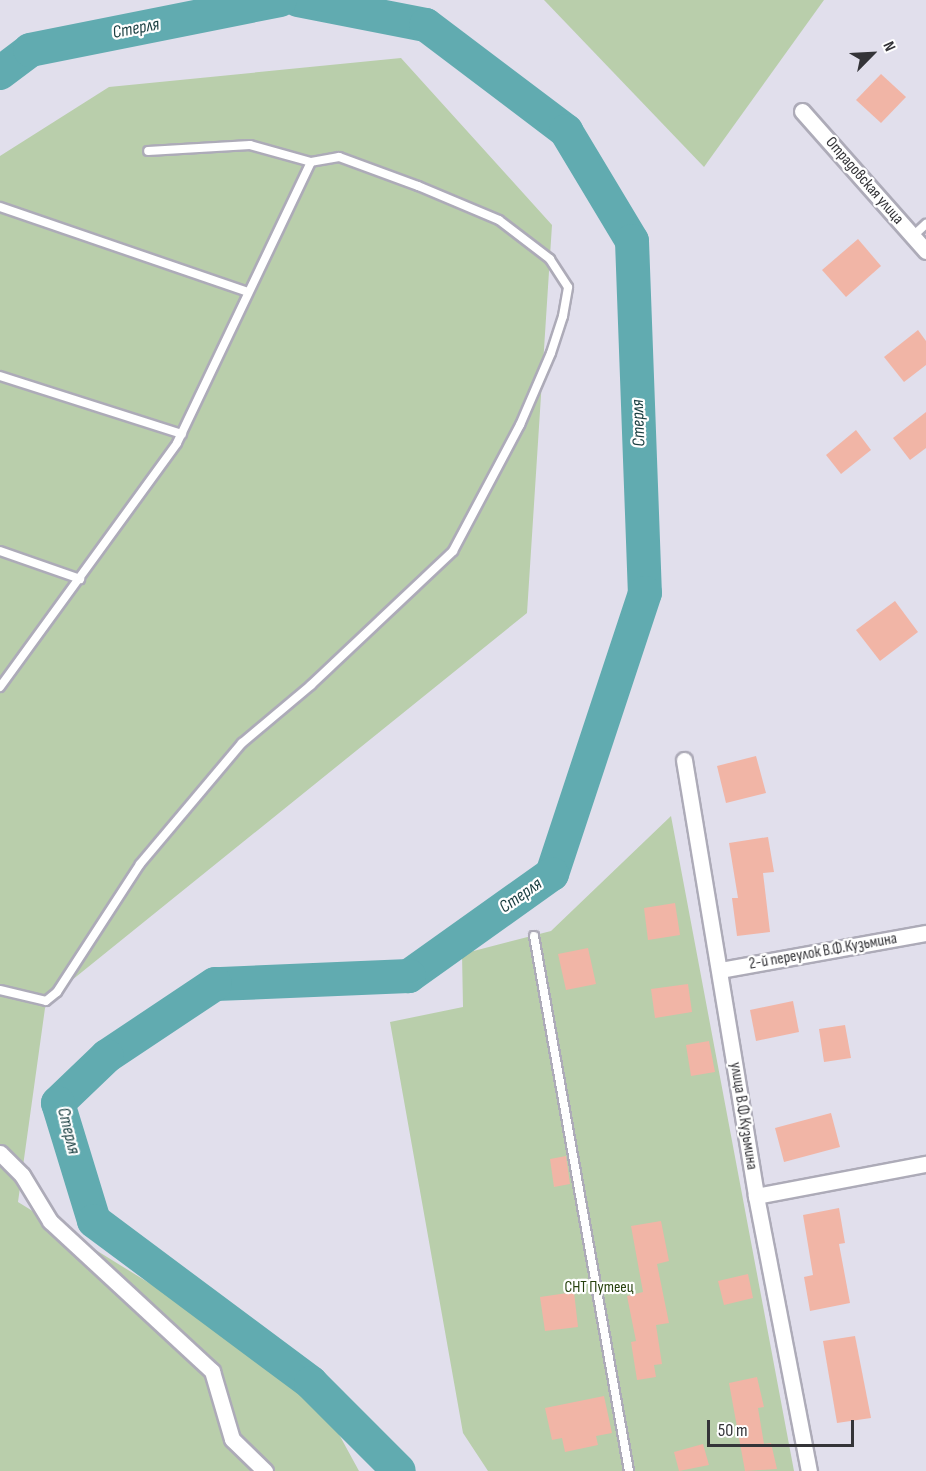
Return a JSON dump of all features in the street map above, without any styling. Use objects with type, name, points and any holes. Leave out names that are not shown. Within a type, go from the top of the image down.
[{"type":"street","name":"Отрадовская улица","points":[[802,111],[926,251]]},
{"type":"street","name":"улица В.Ф.Кузьмина","points":[[684,760],[756,1196],[809,1471]]},
{"type":"street","name":"2-й переулок В.Ф.Кузьмина","points":[[720,970],[926,933]]},
{"type":"street","points":[[0,1153],[22,1175],[50,1221],[213,1371],[232,1439],[265,1471]]},
{"type":"street","points":[[756,1196],[926,1164]]},
{"type":"lane","points":[[0,990],[46,1001],[57,992],[140,864],[242,743],[311,685],[453,551],[520,424],[551,353],[564,316],[568,287],[550,260],[499,220],[418,186],[339,157],[311,162],[250,145],[148,151]]},
{"type":"lane","points":[[0,687],[80,579],[182,434],[311,162]]},
{"type":"lane","points":[[0,207],[248,292]]},
{"type":"lane","points":[[913,236],[926,224]]},
{"type":"lane","points":[[0,376],[182,434]]},
{"type":"lane","points":[[0,551],[80,579]]},
{"type":"lane","points":[[534,936],[629,1471]]},
{"type":"green space","points":[[544,0],[824,0],[704,167]]},
{"type":"green space","points":[[401,58],[552,225],[527,613],[46,1001],[18,1202],[311,1383],[359,1471],[0,1471],[0,156],[109,87]]},
{"type":"green space","name":"СНТ Путеец","points":[[671,816],[794,1471],[488,1471],[463,1433],[390,1022],[463,1007],[462,954],[551,931]]},
{"type":"building","points":[[881,74],[906,97],[881,123],[856,100]]},
{"type":"building","points":[[858,239],[881,266],[846,297],[822,270]]},
{"type":"building","points":[[918,330],[926,341],[926,365],[904,382],[884,357]]},
{"type":"building","points":[[926,412],[926,448],[910,460],[893,438]]},
{"type":"building","points":[[856,430],[871,450],[841,474],[826,455]]},
{"type":"building","points":[[895,601],[918,632],[880,661],[856,630]]},
{"type":"building","points":[[756,756],[766,793],[726,803],[717,766]]},
{"type":"building","points":[[768,837],[774,872],[763,873],[770,932],[737,936],[732,898],[738,898],[729,843]]},
{"type":"building","points":[[675,903],[680,935],[648,940],[644,908]]},
{"type":"building","points":[[588,948],[596,984],[566,990],[558,954]]},
{"type":"building","points":[[688,984],[692,1012],[655,1018],[651,989]]},
{"type":"building","points":[[793,1001],[799,1032],[756,1041],[750,1010]]},
{"type":"building","points":[[845,1025],[851,1058],[824,1062],[819,1029]]},
{"type":"building","points":[[709,1041],[715,1072],[691,1076],[686,1045]]},
{"type":"building","points":[[831,1113],[840,1147],[784,1162],[775,1128]]},
{"type":"building","points":[[566,1156],[570,1184],[554,1187],[550,1159]]},
{"type":"building","points":[[839,1208],[845,1243],[839,1244],[850,1303],[810,1311],[804,1277],[813,1275],[803,1215]]},
{"type":"building","points":[[661,1221],[669,1261],[657,1264],[669,1323],[656,1325],[662,1364],[654,1365],[656,1377],[637,1380],[631,1342],[636,1341],[627,1296],[643,1292],[631,1226]]},
{"type":"building","points":[[748,1274],[753,1298],[724,1305],[718,1281]]},
{"type":"building","points":[[574,1292],[578,1327],[545,1331],[540,1297]]},
{"type":"building","points":[[855,1336],[871,1418],[837,1423],[823,1341]]},
{"type":"building","points":[[757,1377],[764,1407],[758,1408],[764,1444],[771,1443],[777,1469],[745,1471],[729,1383]]},
{"type":"building","points":[[604,1396],[612,1433],[596,1436],[598,1445],[565,1452],[562,1438],[552,1440],[545,1408]]},
{"type":"building","points":[[703,1444],[709,1465],[679,1471],[674,1452]]},
{"type":"waterway","name":"Стерля","points":[[0,73],[30,50],[280,0]]},
{"type":"waterway","name":"Стерля","points":[[298,0],[426,25],[566,131],[632,241],[645,593],[552,874],[409,976],[215,984],[107,1056],[58,1103],[94,1221],[311,1383],[399,1471]]}]
